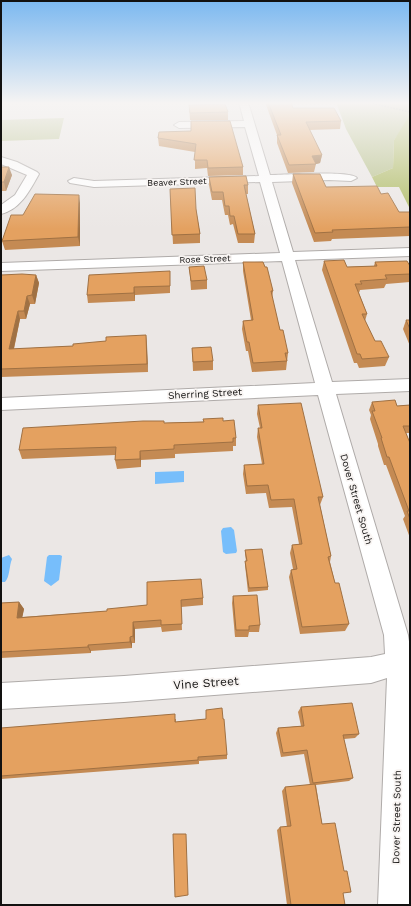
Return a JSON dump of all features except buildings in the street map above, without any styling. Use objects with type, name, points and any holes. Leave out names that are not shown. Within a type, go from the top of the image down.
[{"type":"street","name":"Dover Street South","points":[[256,144],[404,661],[394,905]]},
{"type":"street","points":[[1,160],[33,174],[20,197],[1,210]]},
{"type":"street","name":"Beaver Street","points":[[74,181],[94,184],[329,177],[351,178]]},
{"type":"street","name":"Rose Street","points":[[1,267],[410,252]]},
{"type":"street","name":"Sherring Street","points":[[1,404],[410,385]]},
{"type":"street","name":"Vine Street","points":[[1,696],[124,689],[371,670],[404,661]]},
{"type":"green space","points":[[354,144],[394,144],[393,168],[372,177]]},
{"type":"green space","points":[[394,144],[410,144],[410,209],[399,187],[377,187],[372,177],[393,168]]},
{"type":"water","points":[[184,471],[184,482],[155,484],[155,472]]},
{"type":"water","points":[[231,527],[234,530],[237,551],[236,553],[226,554],[223,552],[221,531],[223,528]]},
{"type":"water","points":[[9,555],[12,559],[9,574],[7,580],[2,582],[1,558]]},
{"type":"water","points":[[49,555],[62,556],[59,580],[51,586],[44,581],[47,557]]}]
